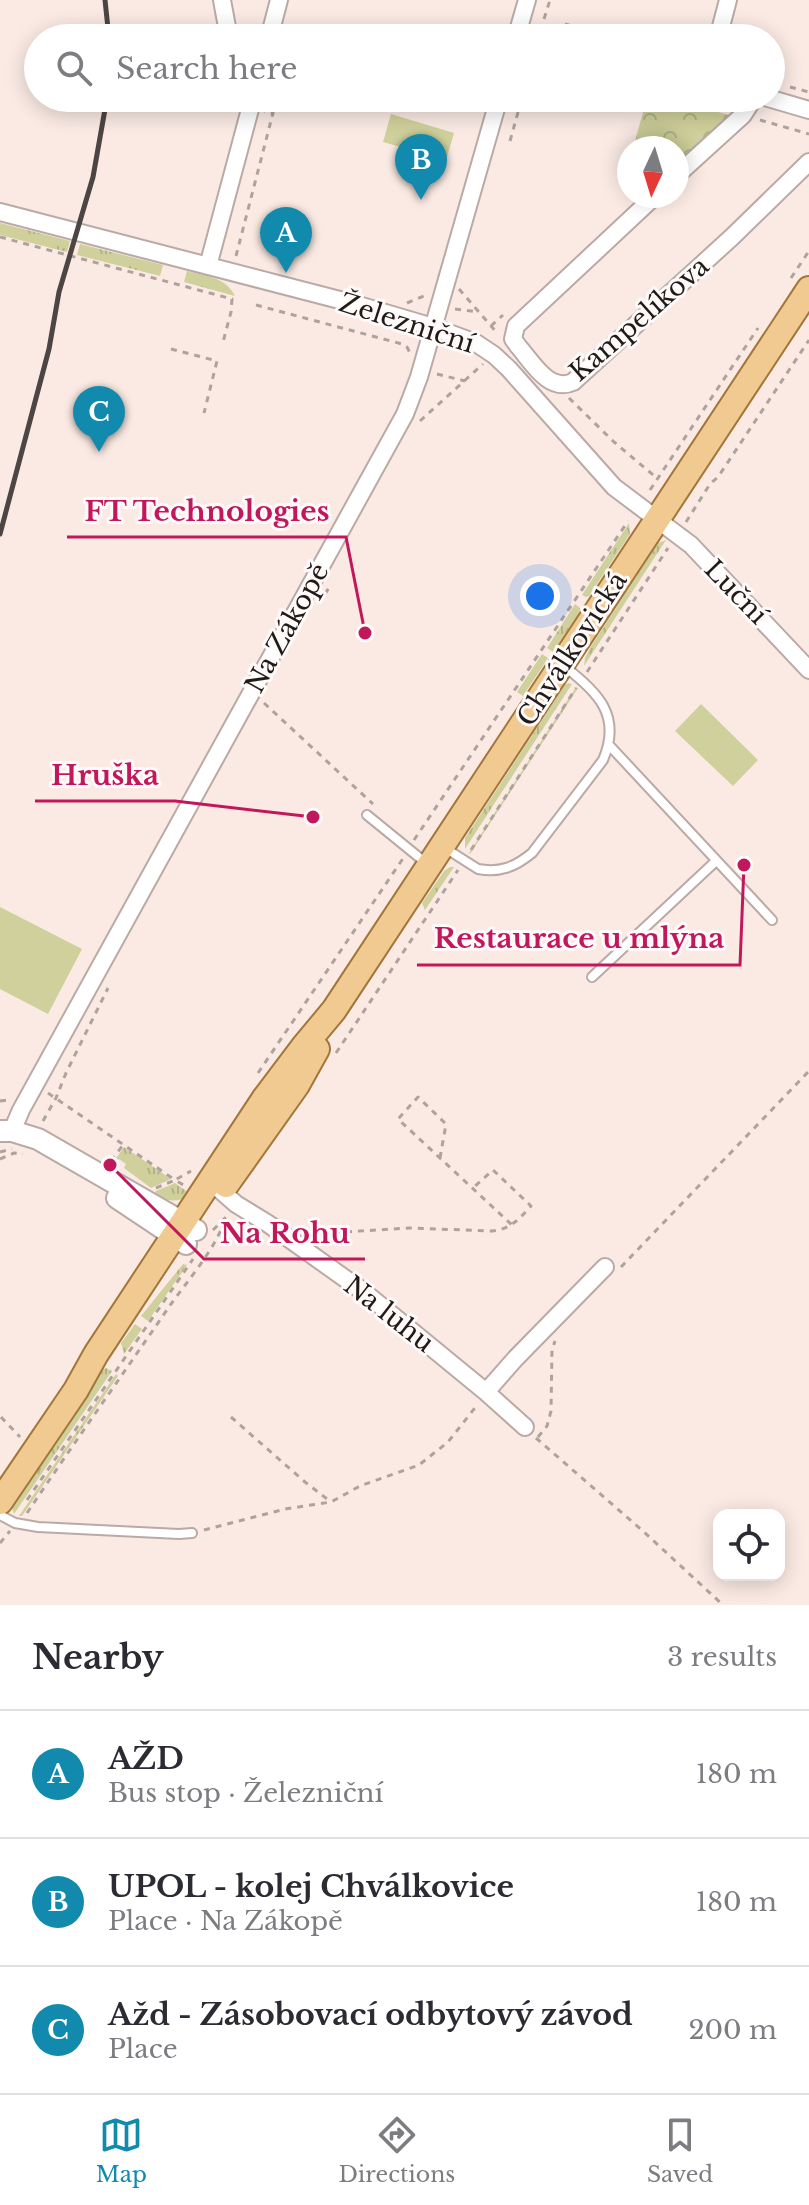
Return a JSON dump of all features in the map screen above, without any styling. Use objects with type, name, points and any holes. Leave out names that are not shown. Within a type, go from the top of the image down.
[{"type":"main road","name":"Chválkovická","points":[[0,1502],[76,1390],[96,1354],[191,1237],[206,1183],[264,1099],[334,1010],[809,289]]},
{"type":"street","points":[[222,0],[226,24]]},
{"type":"street","points":[[273,24],[279,0]]},
{"type":"street","points":[[520,24],[527,0]]},
{"type":"street","points":[[722,24],[728,0]]},
{"type":"street","points":[[785,103],[809,110]]},
{"type":"street","points":[[208,266],[253,112]]},
{"type":"street","name":"Na Zákopě","points":[[6,1131],[36,1085],[405,414],[415,390],[495,112]]},
{"type":"street","points":[[689,164],[745,112]]},
{"type":"street","name":"Kampelíkova","points":[[642,208],[516,326],[513,339],[553,383],[563,385],[573,382],[809,162]]},
{"type":"street","name":"Železniční","points":[[0,212],[355,304],[476,343],[509,369],[614,487],[657,519]]},
{"type":"street","name":"Luční","points":[[657,519],[691,545],[809,670]]},
{"type":"street","points":[[6,1131],[41,1140],[78,1163],[111,1194],[191,1237]]},
{"type":"street","name":"Na luhu","points":[[206,1183],[364,1292],[531,1433]]},
{"type":"street","points":[[486,1392],[515,1359],[611,1269]]},
{"type":"lane","points":[[367,815],[409,849],[484,870],[499,870],[521,862],[532,853],[603,760],[609,745],[606,710],[598,695],[562,664]]},
{"type":"lane","points":[[609,745],[772,920]]},
{"type":"lane","points":[[592,977],[716,861]]},
{"type":"lane","points":[[0,1515],[15,1523],[47,1528],[192,1533]]},
{"type":"path","points":[[550,0],[550,24]]},
{"type":"path","points":[[236,257],[271,112]]},
{"type":"path","points":[[510,141],[518,112]]},
{"type":"path","points":[[756,119],[809,134]]},
{"type":"path","points":[[0,237],[232,299],[223,342]]},
{"type":"path","points":[[784,289],[809,251]]},
{"type":"path","points":[[454,284],[499,335]]},
{"type":"path","points":[[256,305],[402,344],[409,348],[412,360]]},
{"type":"path","points":[[650,490],[759,327]]},
{"type":"path","points":[[683,527],[809,340]]},
{"type":"path","points":[[171,349],[217,361],[204,413]]},
{"type":"path","points":[[413,428],[485,362]]},
{"type":"path","points":[[430,373],[465,381]]},
{"type":"path","points":[[567,396],[658,479]]},
{"type":"path","points":[[253,1079],[628,521]]},
{"type":"path","points":[[586,673],[672,542]]},
{"type":"path","points":[[469,853],[576,687]]},
{"type":"path","points":[[251,694],[263,701],[379,809]]},
{"type":"path","points":[[331,1059],[459,868]]},
{"type":"path","points":[[611,1269],[809,1071]]},
{"type":"path","points":[[36,1085],[175,1180],[206,1183]]},
{"type":"path","points":[[440,1158],[446,1124],[418,1097],[398,1119],[512,1225]]},
{"type":"path","points":[[0,1159],[14,1153],[27,1155]]},
{"type":"path","points":[[292,1243],[313,1234],[336,1232],[410,1228],[492,1231],[512,1225],[531,1206],[493,1170],[473,1188]]},
{"type":"path","points":[[152,1190],[185,1176],[206,1183]]},
{"type":"path","points":[[25,1503],[191,1237],[224,1221],[221,1231],[195,1271],[87,1423],[25,1517]]},
{"type":"path","points":[[557,1335],[552,1350],[551,1411],[547,1426],[531,1433],[723,1605]]},
{"type":"path","points":[[192,1533],[285,1509],[331,1502],[360,1486],[419,1465],[448,1442],[486,1392]]},
{"type":"path","points":[[1,1417],[23,1439]]},
{"type":"path","points":[[231,1417],[331,1502]]},
{"type":"green space","points":[[643,112],[718,112],[732,116],[689,155],[689,136],[636,136]]},
{"type":"green space","points":[[391,114],[454,133],[446,160],[383,142]]},
{"type":"green space","points":[[0,223],[70,241],[67,252],[0,235]]},
{"type":"green space","points":[[80,244],[163,265],[160,276],[77,255]]},
{"type":"green space","points":[[187,271],[221,281],[235,296],[184,282]]},
{"type":"green space","points":[[629,523],[630,534],[589,596],[582,595]]},
{"type":"green space","points":[[666,540],[584,666],[590,648],[658,543]]},
{"type":"green space","points":[[575,604],[580,608],[579,613],[553,652],[547,648]]},
{"type":"green space","points":[[542,654],[548,658],[523,696],[517,692]]},
{"type":"green space","points":[[568,683],[572,684],[465,849],[465,838]]},
{"type":"green space","points":[[578,688],[470,854],[469,853]]},
{"type":"green space","points":[[701,704],[758,760],[733,786],[675,731]]},
{"type":"green space","points":[[450,867],[454,867],[425,910],[422,903]]},
{"type":"green space","points":[[0,907],[82,949],[48,1014],[0,989]]},
{"type":"green space","points":[[124,1147],[171,1179],[151,1188],[124,1168],[126,1164],[119,1159],[114,1161]]},
{"type":"green space","points":[[175,1183],[192,1195],[173,1200],[154,1194],[156,1191]]},
{"type":"green space","points":[[183,1264],[187,1265],[148,1321],[141,1316]]},
{"type":"green space","points":[[135,1324],[142,1329],[124,1354],[121,1343]]},
{"type":"green space","points":[[106,1368],[112,1371],[14,1514],[11,1505],[99,1372]]},
{"type":"green space","points":[[116,1374],[118,1376],[22,1516],[19,1516]]},
{"type":"railway","points":[[105,0],[108,24]]},
{"type":"railway","points":[[0,534],[49,349],[59,292],[93,177],[105,112]]},
{"type":"place","name":"UPOL - kolej Chválkovice","points":[[421,200]]},
{"type":"place","name":"AŽD","points":[[286,273]]},
{"type":"place","name":"Ažd - Zásobovací odbytový závod","points":[[99,452]]},
{"type":"place","name":"FT Technologies","points":[[365,633]]},
{"type":"place","name":"Hruška","points":[[313,817]]},
{"type":"place","name":"Restaurace u mlýna","points":[[744,865]]},
{"type":"place","name":"Na Rohu","points":[[110,1165]]}]
